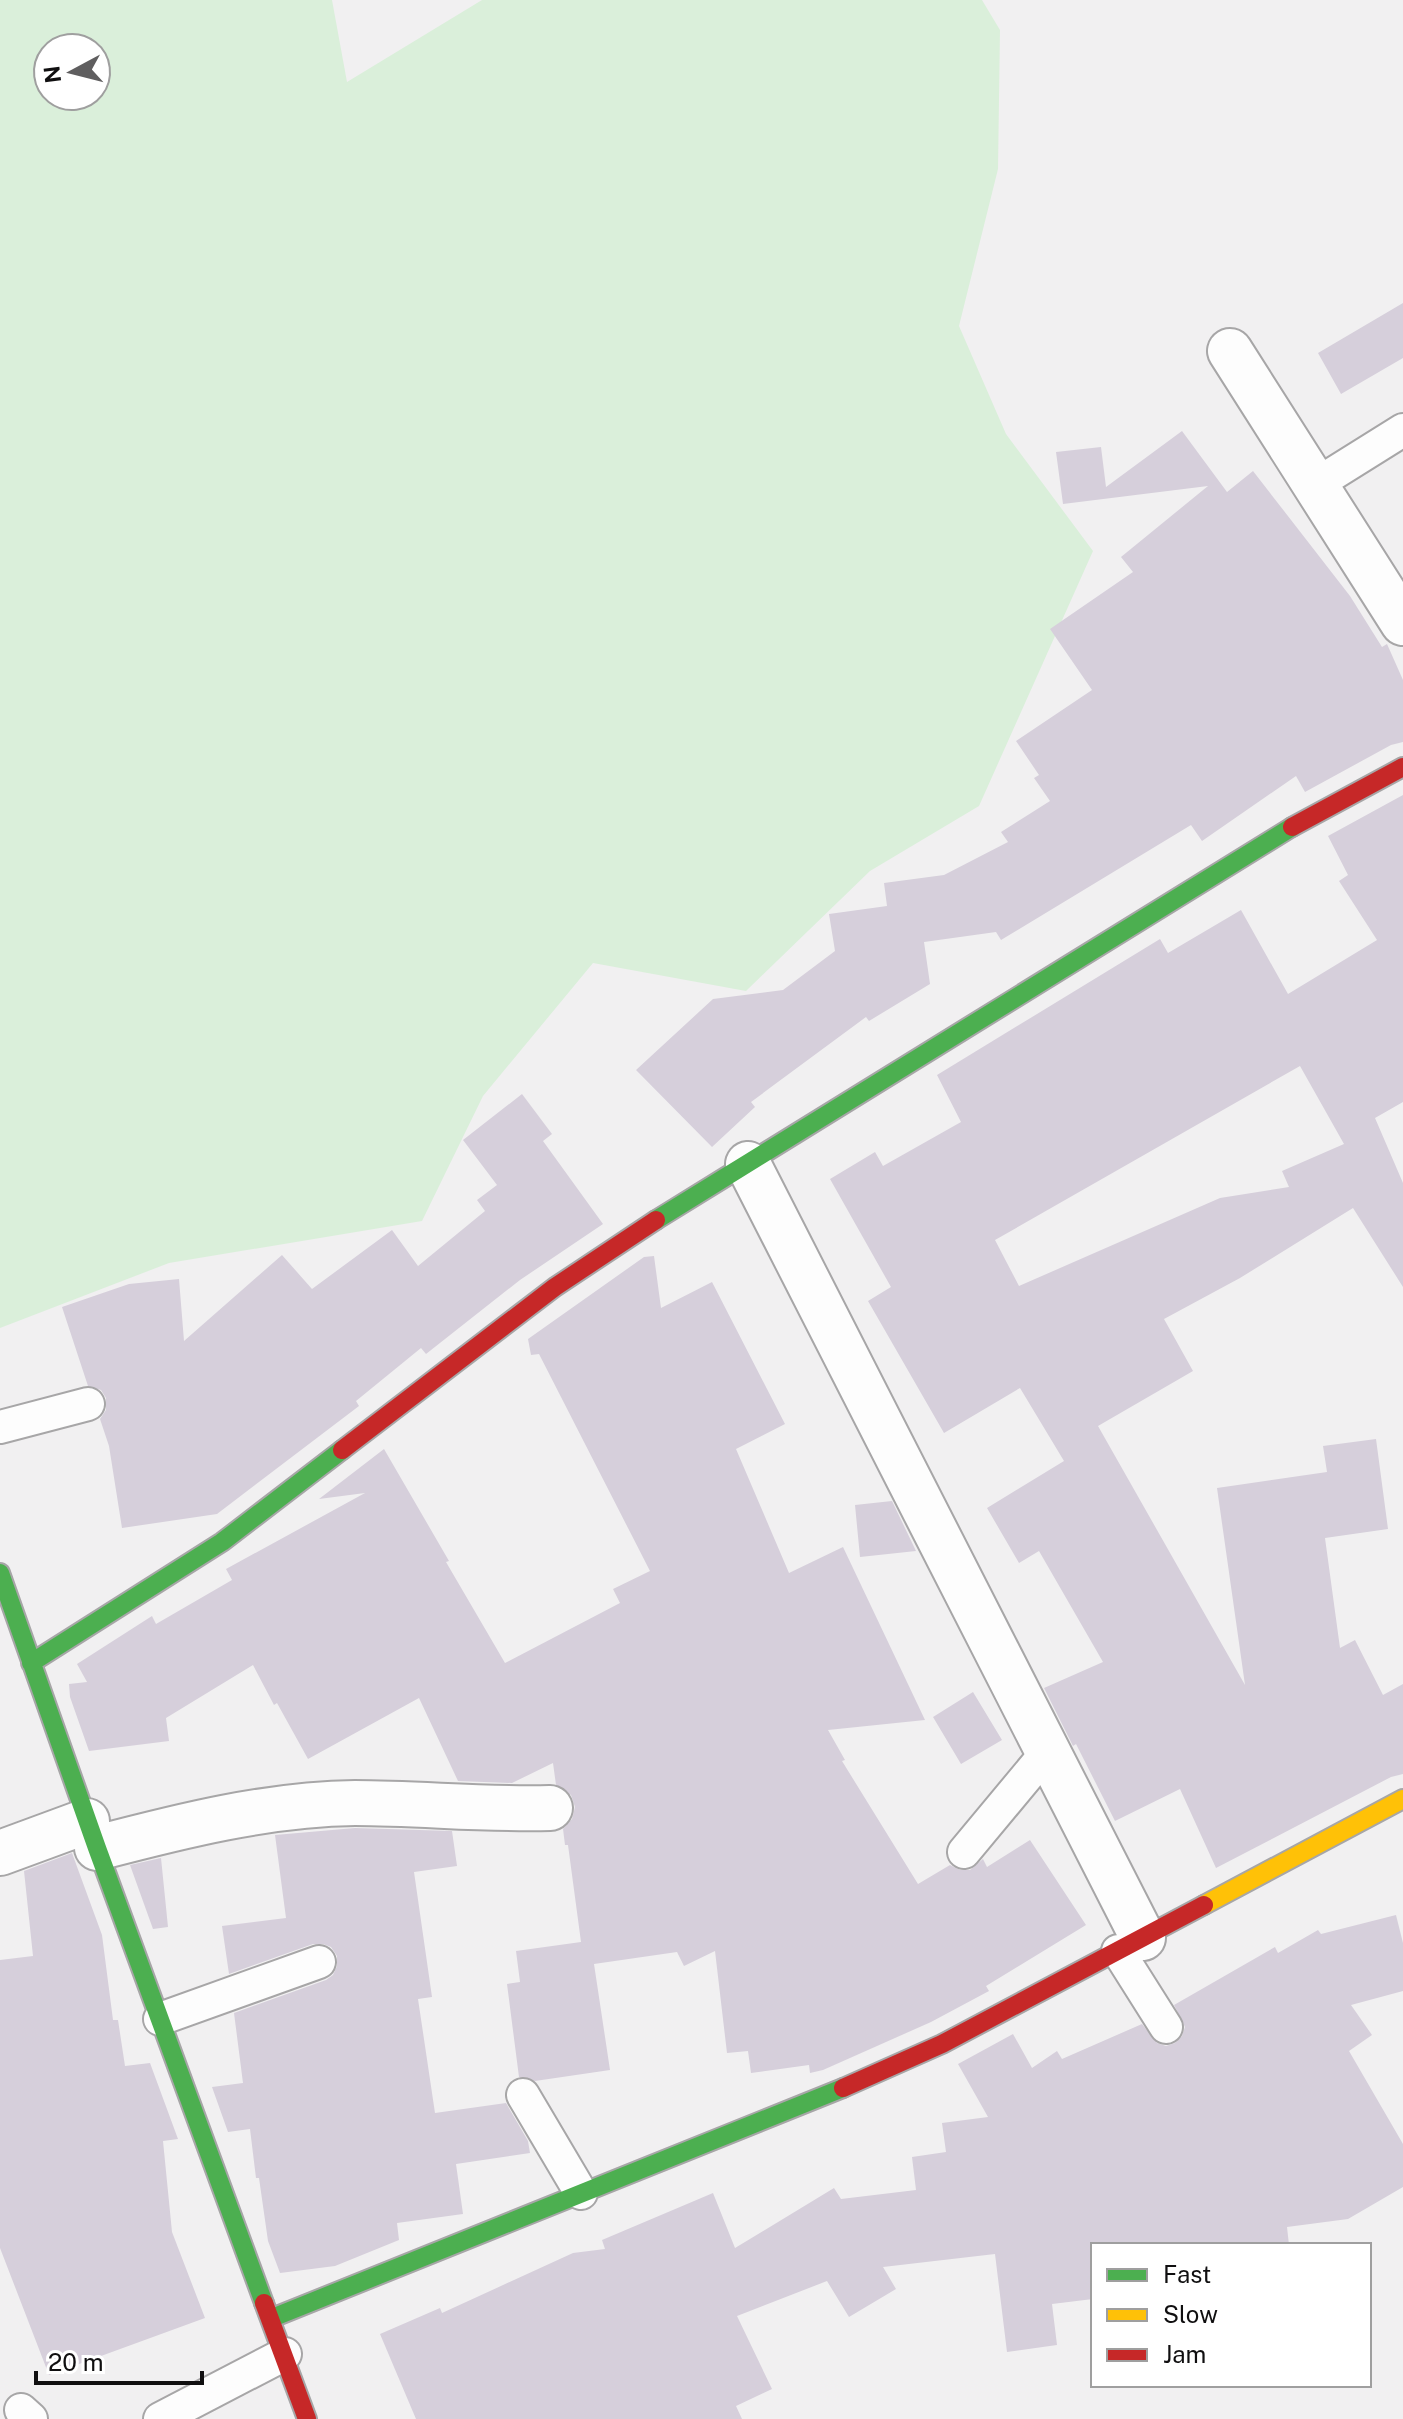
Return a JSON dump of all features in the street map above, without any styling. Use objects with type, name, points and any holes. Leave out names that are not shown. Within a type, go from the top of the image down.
[{"type":"street","points":[[1230,351],[1403,623]]},
{"type":"street","points":[[31,1663],[222,1542],[555,1287],[636,1232],[1286,830],[1403,767]]},
{"type":"street","points":[[748,1164],[1048,1751],[1130,1944]]},
{"type":"street","points":[[0,1573],[92,1834],[307,2419]]},
{"type":"street","points":[[272,2318],[833,2093],[929,2050],[1403,1799]]},
{"type":"street","points":[[0,1853],[92,1834],[171,1828],[296,1807],[353,1803],[493,1810],[550,1808]]},
{"type":"lane","points":[[1315,485],[1403,430]]},
{"type":"lane","points":[[0,1427],[88,1404]]},
{"type":"lane","points":[[964,1852],[1048,1751]]},
{"type":"lane","points":[[1130,1944],[1166,2027]]},
{"type":"lane","points":[[160,2019],[319,1962]]},
{"type":"lane","points":[[523,2095],[581,2193]]},
{"type":"lane","points":[[160,2419],[285,2354]]},
{"type":"green space","points":[[0,0],[332,0],[347,82],[482,0],[982,0],[1000,30],[998,169],[959,326],[1006,434],[1093,551],[979,806],[870,871],[746,991],[593,963],[483,1096],[422,1221],[169,1263],[0,1328]]},
{"type":"building","points":[[1403,303],[1403,358],[1341,394],[1318,353]]},
{"type":"building","points":[[1182,431],[1227,492],[1253,471],[1350,596],[1382,647],[1387,644],[1403,680],[1403,742],[1391,745],[1305,792],[1296,776],[1202,841],[1191,825],[1001,940],[996,932],[924,942],[930,984],[869,1021],[866,1017],[751,1102],[755,1107],[712,1147],[636,1070],[713,999],[783,990],[835,951],[829,914],[887,906],[884,883],[944,875],[1008,842],[1001,832],[1050,801],[1034,778],[1039,775],[1016,741],[1092,690],[1050,629],[1133,572],[1121,557],[1208,486],[1063,504],[1056,452],[1101,447],[1106,487]]},
{"type":"building","points":[[1403,795],[1403,1102],[1375,1118],[1403,1183],[1403,1287],[1353,1208],[1240,1278],[1164,1319],[1193,1371],[1098,1426],[1245,1685],[1217,1488],[1327,1472],[1323,1446],[1376,1439],[1388,1529],[1325,1538],[1340,1648],[1355,1640],[1383,1695],[1403,1684],[1403,1774],[1391,1777],[1216,1868],[1180,1789],[1115,1821],[1044,1688],[1103,1662],[1039,1551],[1019,1563],[987,1508],[1064,1461],[1020,1388],[944,1433],[868,1301],[891,1287],[830,1179],[875,1152],[883,1166],[961,1122],[937,1075],[1160,939],[1168,953],[1241,910],[1288,994],[1377,940],[1339,881],[1348,875],[1328,836]],"holes":[[[1300,1066],[1344,1144],[1282,1171],[1289,1187],[1220,1198],[1019,1286],[995,1240]]]},
{"type":"building","points":[[522,1094],[552,1134],[543,1141],[603,1224],[520,1280],[426,1354],[421,1348],[356,1401],[359,1406],[217,1514],[122,1528],[109,1446],[100,1419],[106,1410],[106,1398],[101,1390],[88,1386],[62,1307],[129,1284],[179,1279],[184,1341],[282,1255],[312,1289],[392,1230],[418,1266],[485,1211],[477,1200],[497,1185],[463,1140]]},
{"type":"building","points":[[654,1256],[661,1308],[712,1282],[785,1424],[736,1449],[789,1573],[843,1547],[925,1720],[828,1730],[845,1760],[842,1761],[918,1884],[950,1865],[960,1870],[970,1870],[983,1859],[987,1867],[1030,1840],[1086,1925],[986,1986],[989,1991],[931,2022],[810,2073],[809,2065],[751,2073],[748,2051],[727,2053],[715,1951],[684,1966],[677,1952],[594,1964],[610,2070],[535,2081],[519,2077],[507,1984],[520,1982],[516,1951],[581,1942],[568,1845],[565,1845],[563,1829],[572,1819],[575,1807],[571,1795],[556,1785],[553,1763],[512,1783],[458,1781],[419,1698],[308,1759],[253,1665],[166,1718],[169,1741],[89,1751],[70,1697],[69,1684],[87,1682],[77,1664],[152,1616],[156,1624],[232,1580],[226,1569],[365,1493],[319,1499],[384,1449],[505,1663],[620,1603],[613,1589],[650,1571],[539,1354],[531,1355],[528,1339],[644,1257]]},
{"type":"building","points":[[892,1501],[916,1551],[860,1557],[855,1505]]},
{"type":"building","points":[[973,1692],[1002,1740],[961,1764],[933,1717]]},
{"type":"building","points":[[355,1828],[452,1831],[457,1866],[414,1872],[432,1997],[418,1999],[435,2113],[506,2103],[528,2141],[530,2153],[456,2164],[463,2214],[397,2223],[399,2240],[335,2266],[280,2273],[268,2241],[250,2129],[228,2132],[212,2087],[243,2083],[234,2013],[326,1980],[333,1975],[337,1956],[331,1947],[313,1944],[229,1974],[222,1926],[286,1918],[275,1835]]},
{"type":"building","points":[[72,1853],[102,1935],[113,2020],[118,2020],[125,2066],[150,2063],[178,2139],[163,2141],[172,2232],[205,2318],[49,2375],[0,2248],[0,1960],[33,1956],[24,1871]]},
{"type":"building","points":[[161,1858],[168,1927],[153,1929],[130,1865]]},
{"type":"building","points":[[1396,1915],[1403,1943],[1403,1991],[1351,2005],[1372,2035],[1349,2051],[1403,2144],[1403,2187],[1348,2219],[1287,2227],[1289,2243],[1091,2243],[1091,2299],[1052,2304],[1057,2345],[1007,2352],[995,2254],[883,2267],[896,2289],[849,2317],[827,2281],[737,2316],[772,2389],[736,2406],[742,2419],[416,2419],[380,2334],[440,2308],[442,2313],[573,2253],[605,2249],[602,2240],[713,2193],[735,2248],[834,2188],[841,2199],[916,2190],[912,2157],[946,2152],[942,2123],[988,2117],[958,2064],[1013,2034],[1032,2068],[1057,2051],[1062,2059],[1142,2024],[1157,2043],[1166,2046],[1175,2043],[1185,2027],[1174,2005],[1275,1947],[1278,1953],[1318,1930],[1321,1934]]},
{"type":"traffic: fast","points":[[656,1220],[1292,827]]},
{"type":"traffic: fast","points":[[31,1663],[222,1542],[342,1450]]},
{"type":"traffic: fast","points":[[0,1573],[264,2303]]},
{"type":"traffic: fast","points":[[272,2318],[843,2088]]},
{"type":"traffic: slow","points":[[1204,1905],[1403,1799]]},
{"type":"traffic: jam","points":[[1292,827],[1403,767]]},
{"type":"traffic: jam","points":[[342,1450],[555,1287],[656,1220]]},
{"type":"traffic: jam","points":[[843,2088],[942,2044],[1204,1905]]},
{"type":"traffic: jam","points":[[264,2303],[307,2419]]}]
